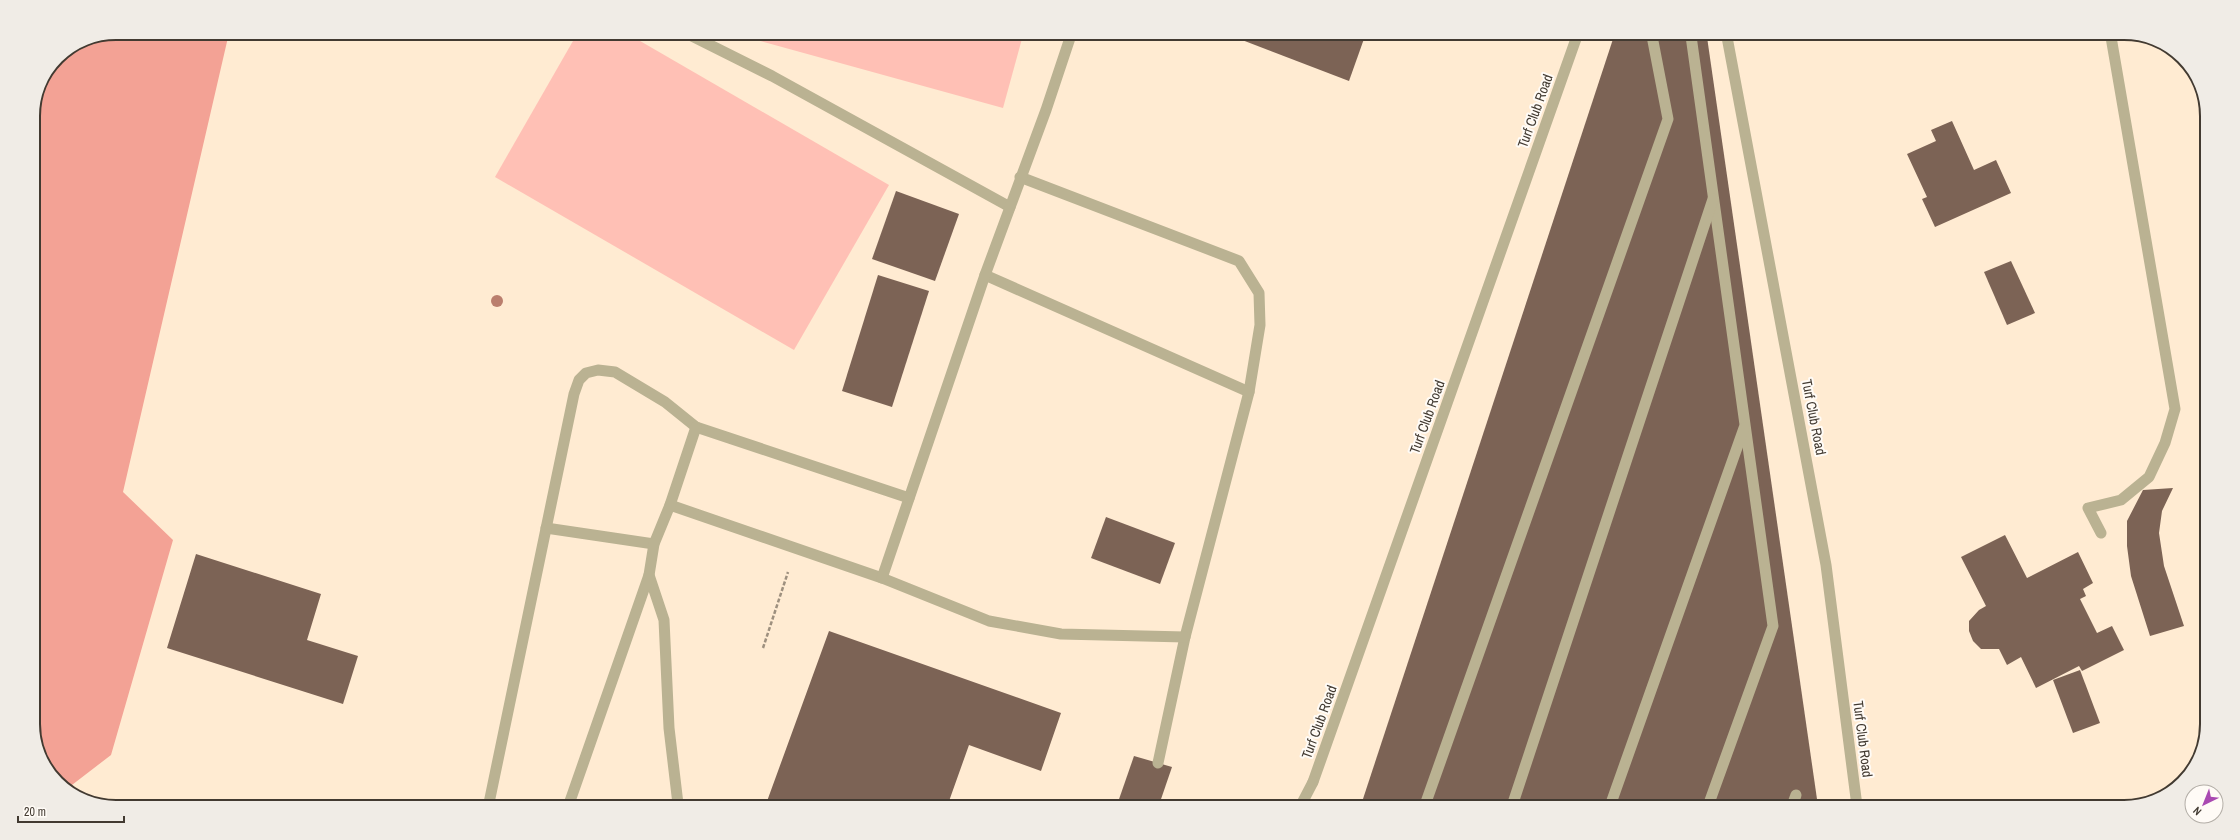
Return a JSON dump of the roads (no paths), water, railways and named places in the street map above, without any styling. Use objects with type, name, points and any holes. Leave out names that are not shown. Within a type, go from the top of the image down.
[{"type":"street","points":[[700,40],[772,76],[1010,207]]},
{"type":"street","points":[[882,578],[985,275],[1046,110],[1069,40]]},
{"type":"street","name":"Turf Club Road","points":[[1304,800],[1313,782],[1577,40]]},
{"type":"street","points":[[1427,800],[1668,119],[1653,40]]},
{"type":"street","points":[[1692,40],[1773,626],[1710,800]]},
{"type":"street","name":"Turf Club Road","points":[[1728,40],[1826,565],[1856,800]]},
{"type":"street","points":[[2101,533],[2088,508],[2121,500],[2150,477],[2165,443],[2175,409],[2112,40]]},
{"type":"street","points":[[1020,177],[1239,261],[1258,293],[1260,325],[1249,392],[1185,638],[1158,763]]},
{"type":"street","points":[[1514,800],[1714,196]]},
{"type":"street","points":[[985,275],[1249,392]]},
{"type":"street","points":[[490,800],[574,394],[579,380],[586,373],[598,370],[615,372],[665,402],[696,427],[909,498]]},
{"type":"street","points":[[1612,800],[1745,425]]},
{"type":"street","points":[[569,800],[649,575],[654,544],[670,505],[696,427]]},
{"type":"street","points":[[670,505],[882,578],[989,621],[1060,634],[1185,638]]},
{"type":"street","points":[[546,528],[654,544]]},
{"type":"street","points":[[649,575],[664,620],[668,728],[677,800]]},
{"type":"street","points":[[1794,800],[1796,795]]}]
